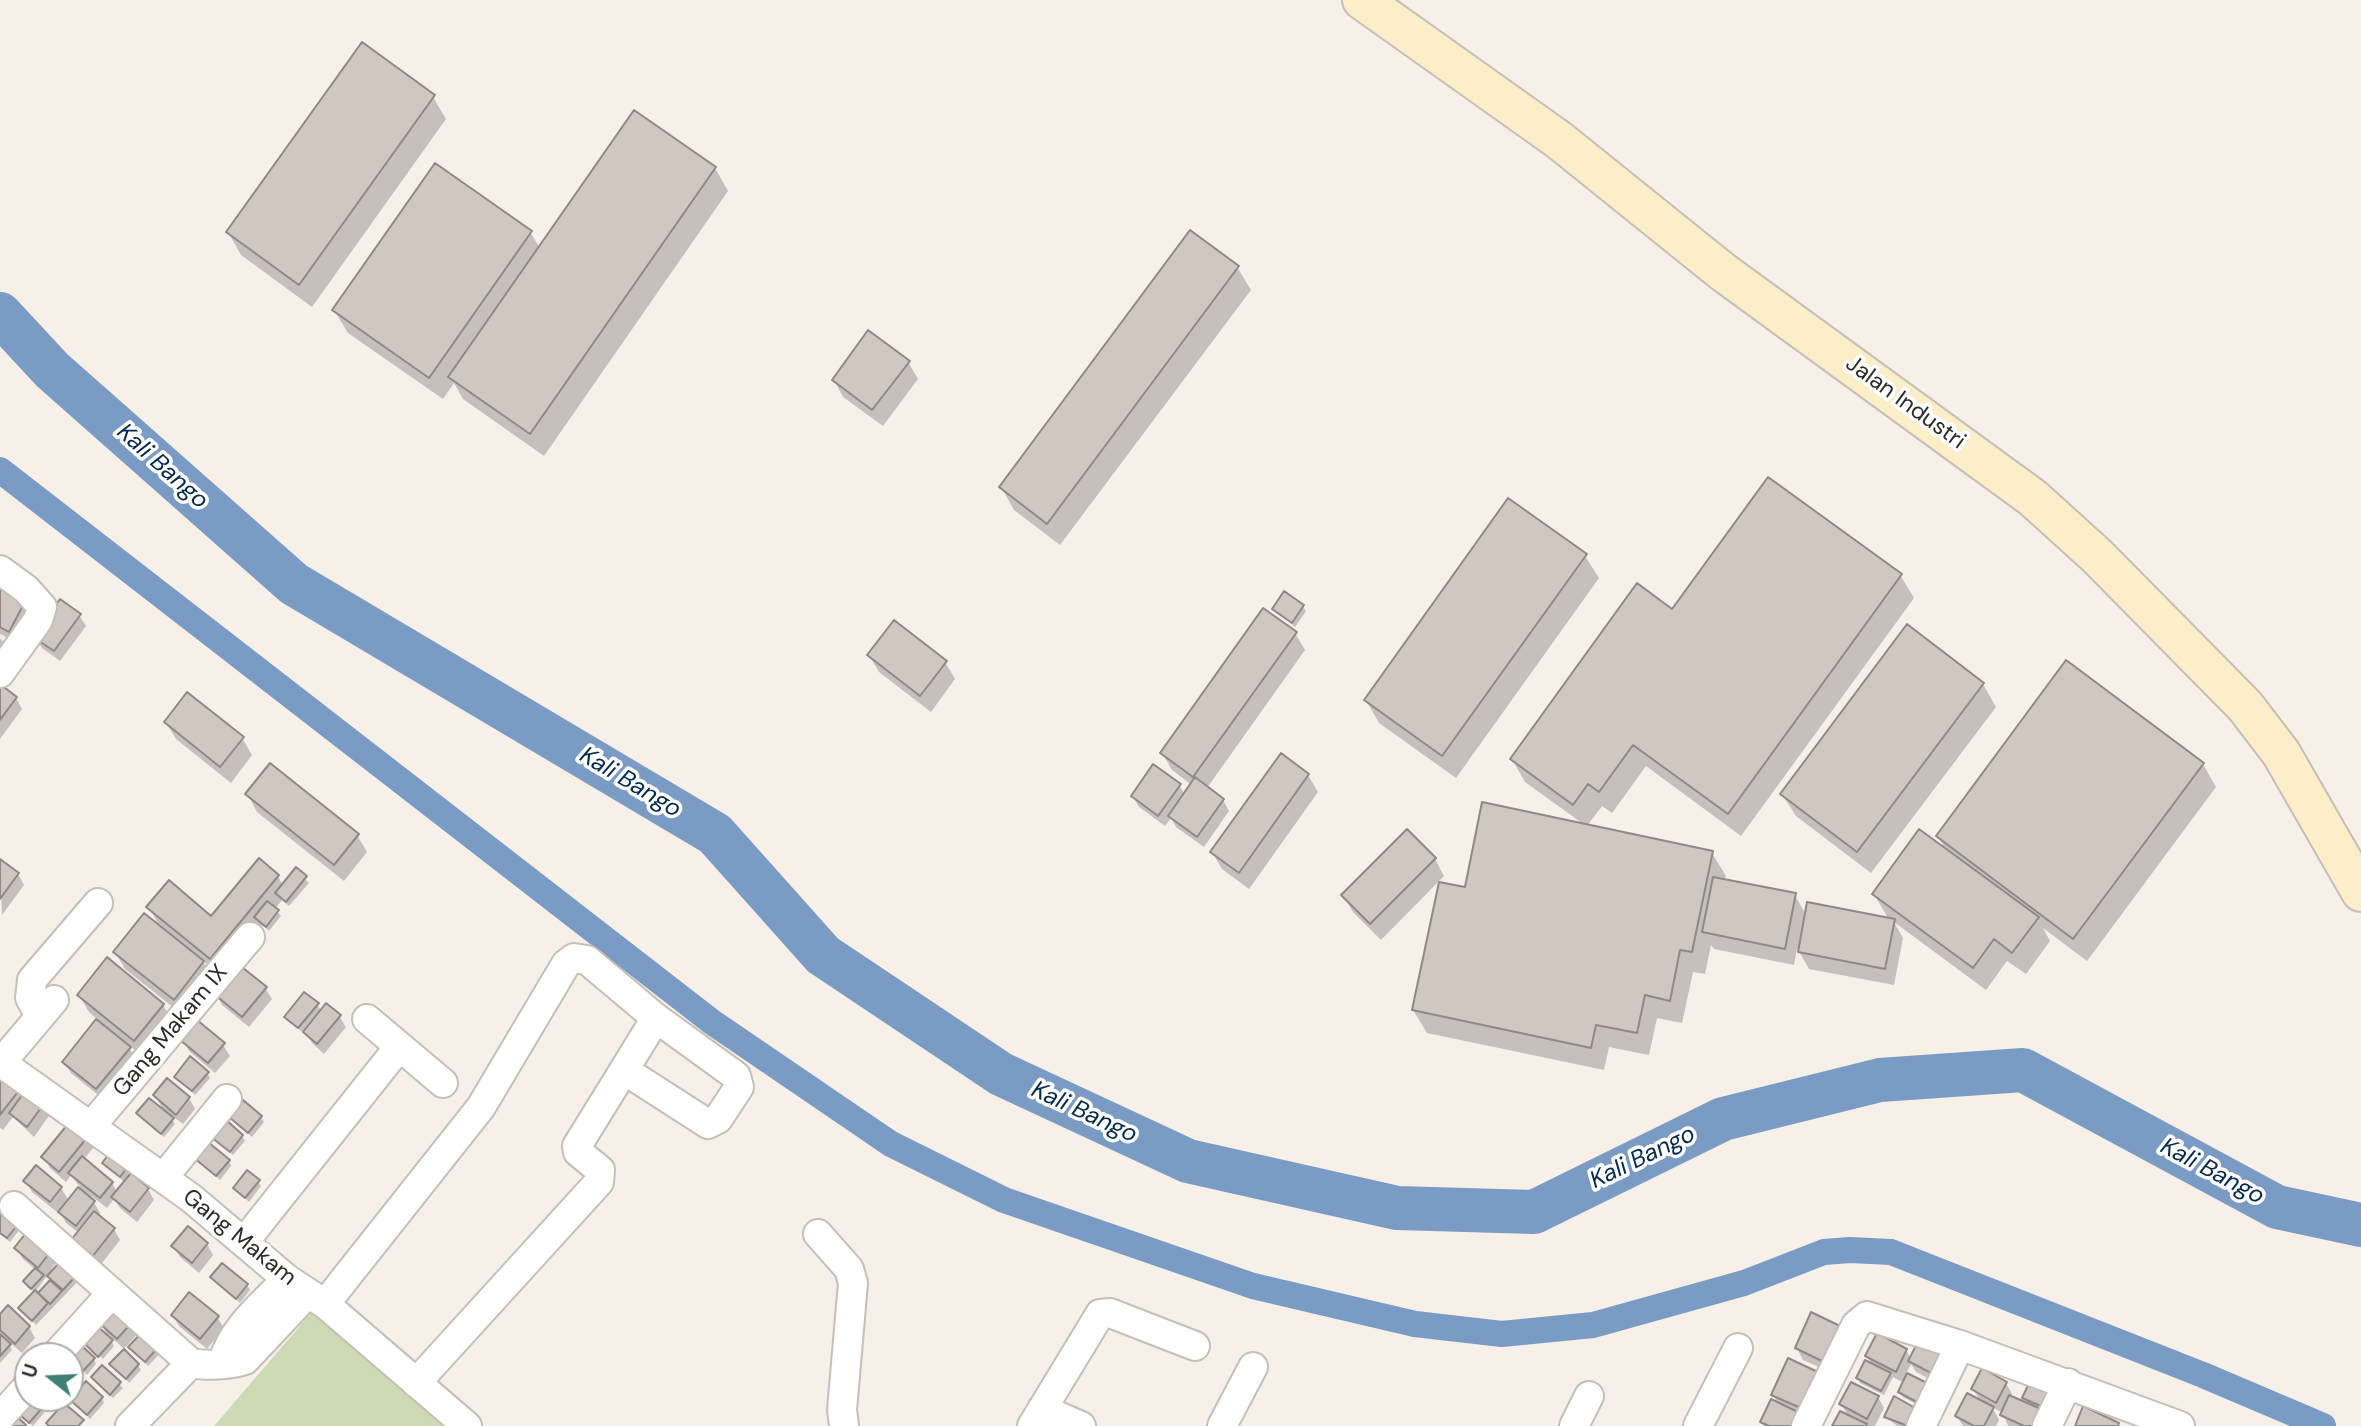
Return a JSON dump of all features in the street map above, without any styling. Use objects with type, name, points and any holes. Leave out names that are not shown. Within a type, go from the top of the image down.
[{"type":"street","name":"Jalan Industri","points":[[1362,0],[1559,140],[1723,272],[1896,395],[2042,506],[2097,556],[2245,706],[2281,753],[2361,892]]},
{"type":"street","points":[[0,570],[26,589],[42,607],[38,620],[0,673]]},
{"type":"street","points":[[0,1062],[47,1008],[30,999],[32,980],[98,903]]},
{"type":"street","name":"Gang Makam IX","points":[[92,1125],[250,937]]},
{"type":"street","points":[[14,1206],[191,1363],[208,1367],[223,1362],[235,1363],[245,1360],[481,1107],[570,960],[587,960],[656,1018],[736,1076],[739,1087],[718,1119],[710,1124],[624,1070]]},
{"type":"street","points":[[416,1383],[599,1182],[600,1170],[578,1152],[579,1138],[656,1018]]},
{"type":"street","points":[[367,1019],[443,1083]]},
{"type":"street","points":[[244,1242],[399,1047]]},
{"type":"street","name":"Gang Makam","points":[[0,1062],[163,1178],[467,1426]]},
{"type":"street","points":[[163,1178],[227,1099]]},
{"type":"street","points":[[818,1234],[849,1269],[853,1283],[842,1410],[844,1426]]},
{"type":"street","points":[[68,1342],[112,1293]]},
{"type":"street","points":[[1081,1426],[1037,1418],[1100,1314],[1110,1313],[1195,1346]]},
{"type":"street","points":[[1806,1426],[1856,1325],[1863,1318],[1873,1317],[2068,1383],[2180,1426]]},
{"type":"street","points":[[1921,1426],[1960,1345]]},
{"type":"street","points":[[1698,1426],[1738,1348]]},
{"type":"street","points":[[130,1426],[191,1363]]},
{"type":"street","points":[[1222,1426],[1253,1367]]},
{"type":"street","points":[[2047,1426],[2068,1383]]},
{"type":"street","points":[[1574,1426],[1588,1396]]},
{"type":"street","points":[[0,1417],[14,1402]]},
{"type":"green space","points":[[311,1313],[327,1319],[451,1426],[214,1426]]},
{"type":"building","points":[[362,42],[435,95],[299,285],[226,232]]},
{"type":"building","points":[[634,110],[716,167],[530,434],[448,377]]},
{"type":"building","points":[[435,163],[532,231],[429,378],[332,310]]},
{"type":"building","points":[[1190,230],[1239,266],[1047,524],[999,487]]},
{"type":"building","points":[[868,330],[910,361],[872,410],[832,380]]},
{"type":"building","points":[[1768,477],[1902,574],[1728,814],[1633,745],[1599,792],[1588,784],[1573,805],[1510,759],[1637,583],[1672,609]]},
{"type":"building","points":[[1508,498],[1587,554],[1442,756],[1364,700]]},
{"type":"building","points":[[4,581],[29,594],[9,632],[0,627],[0,588]]},
{"type":"building","points":[[1284,591],[1304,605],[1292,623],[1272,609]]},
{"type":"building","points":[[60,599],[81,614],[54,651],[33,637]]},
{"type":"building","points":[[1263,608],[1297,632],[1193,777],[1160,753]]},
{"type":"building","points":[[894,620],[947,661],[920,696],[867,655]]},
{"type":"building","points":[[1907,624],[1984,683],[1857,852],[1780,794]]},
{"type":"building","points":[[2066,660],[2204,763],[2073,939],[1936,836]]},
{"type":"building","points":[[0,684],[17,697],[0,720]]},
{"type":"building","points":[[187,692],[244,737],[220,767],[164,722]]},
{"type":"building","points":[[1281,753],[1309,774],[1239,873],[1210,852]]},
{"type":"building","points":[[270,763],[359,834],[334,865],[245,794]]},
{"type":"building","points":[[1153,764],[1181,784],[1158,816],[1131,796]]},
{"type":"building","points":[[1195,777],[1224,799],[1197,837],[1168,816]]},
{"type":"building","points":[[1482,802],[1713,851],[1692,952],[1680,950],[1670,1001],[1645,995],[1637,1033],[1596,1025],[1591,1048],[1412,1010],[1439,882],[1465,887]]},
{"type":"building","points":[[1407,829],[1436,858],[1370,924],[1341,895]]},
{"type":"building","points":[[1919,829],[2039,917],[2012,953],[1994,939],[1973,968],[1872,894]]},
{"type":"building","points":[[259,858],[279,875],[210,959],[146,907],[169,880],[211,916]]},
{"type":"building","points":[[0,859],[19,873],[0,899]]},
{"type":"building","points":[[296,867],[307,876],[286,902],[275,893]]},
{"type":"building","points":[[1713,877],[1796,893],[1785,949],[1702,932]]},
{"type":"building","points":[[267,901],[279,910],[266,927],[254,917]]},
{"type":"building","points":[[1807,902],[1895,919],[1885,969],[1798,952]]},
{"type":"building","points":[[144,913],[204,961],[174,1000],[113,952]]},
{"type":"building","points":[[107,957],[164,1004],[134,1041],[77,995]]},
{"type":"building","points":[[238,964],[267,987],[242,1017],[214,994]]},
{"type":"building","points":[[304,992],[319,1003],[298,1028],[284,1017]]},
{"type":"building","points":[[326,1003],[341,1015],[317,1044],[303,1032]]},
{"type":"building","points":[[96,1019],[131,1047],[96,1089],[62,1062]]},
{"type":"building","points":[[197,1020],[225,1043],[208,1063],[180,1040]]},
{"type":"building","points":[[190,1056],[209,1072],[192,1091],[174,1077]]},
{"type":"building","points":[[6,1071],[24,1084],[0,1115],[0,1080]]},
{"type":"building","points":[[167,1078],[190,1097],[176,1115],[153,1095]]},
{"type":"building","points":[[28,1087],[46,1101],[27,1127],[9,1113]]},
{"type":"building","points":[[149,1098],[174,1118],[161,1134],[136,1113]]},
{"type":"building","points":[[243,1100],[262,1116],[248,1133],[229,1117]]},
{"type":"building","points":[[72,1119],[90,1134],[59,1172],[41,1157]]},
{"type":"building","points":[[225,1119],[243,1135],[230,1152],[211,1137]]},
{"type":"building","points":[[208,1142],[230,1160],[216,1176],[194,1158]]},
{"type":"building","points":[[115,1146],[133,1160],[120,1177],[102,1163]]},
{"type":"building","points":[[82,1156],[113,1182],[100,1198],[68,1173]]},
{"type":"building","points":[[36,1165],[62,1187],[50,1202],[23,1181]]},
{"type":"building","points":[[247,1170],[260,1180],[245,1198],[233,1188]]},
{"type":"building","points":[[131,1173],[149,1188],[130,1212],[111,1197]]},
{"type":"building","points":[[78,1187],[95,1201],[76,1226],[58,1212]]},
{"type":"building","points":[[4,1203],[23,1218],[7,1238],[0,1233],[0,1208]]},
{"type":"building","points":[[94,1211],[115,1228],[92,1257],[71,1240]]},
{"type":"building","points":[[188,1226],[208,1243],[192,1263],[171,1246]]},
{"type":"building","points":[[30,1228],[54,1247],[38,1268],[14,1248]]},
{"type":"building","points":[[67,1254],[82,1269],[63,1290],[47,1276]]},
{"type":"building","points":[[222,1263],[248,1284],[236,1299],[210,1277]]},
{"type":"building","points":[[35,1268],[44,1275],[31,1289],[23,1281]]},
{"type":"building","points":[[50,1280],[62,1291],[50,1304],[38,1293]]},
{"type":"building","points":[[35,1290],[48,1303],[32,1321],[18,1308]]},
{"type":"building","points":[[189,1292],[219,1316],[200,1339],[171,1315]]},
{"type":"building","points":[[116,1299],[136,1318],[117,1339],[97,1321]]},
{"type":"building","points":[[8,1305],[30,1326],[17,1342],[14,1343],[0,1330],[0,1314]]},
{"type":"building","points":[[1811,1312],[1840,1326],[1824,1362],[1795,1348]]},
{"type":"building","points":[[97,1326],[113,1340],[98,1357],[83,1342]]},
{"type":"building","points":[[146,1328],[162,1343],[145,1362],[128,1347]]},
{"type":"building","points":[[1877,1333],[1907,1349],[1896,1372],[1865,1356]]},
{"type":"building","points":[[0,1334],[11,1344],[0,1356]]},
{"type":"building","points":[[1920,1338],[1949,1353],[1937,1376],[1908,1361]]},
{"type":"building","points":[[84,1348],[95,1358],[84,1370]]},
{"type":"building","points":[[124,1349],[139,1364],[126,1379],[109,1364]]},
{"type":"building","points":[[1788,1358],[1820,1373],[1803,1409],[1771,1395]]},
{"type":"building","points":[[1865,1360],[1891,1373],[1881,1391],[1856,1378]]},
{"type":"building","points":[[102,1365],[121,1382],[110,1395],[91,1377]]},
{"type":"building","points":[[1982,1368],[2007,1382],[1996,1403],[1971,1389]]},
{"type":"building","points":[[1907,1373],[1927,1383],[1917,1402],[1898,1392]]},
{"type":"building","points":[[2031,1379],[2056,1391],[2048,1409],[2022,1398]]},
{"type":"building","points":[[86,1381],[103,1397],[87,1415],[84,1412]]},
{"type":"building","points":[[1851,1382],[1879,1396],[1867,1419],[1839,1404]]},
{"type":"building","points":[[1967,1393],[1994,1407],[1984,1426],[1974,1426],[1955,1416]]},
{"type":"building","points":[[2009,1395],[2041,1409],[2033,1426],[2024,1426],[2000,1415]]},
{"type":"building","points":[[1894,1396],[1917,1409],[1908,1426],[1884,1417]]},
{"type":"building","points":[[1771,1399],[1798,1412],[1792,1426],[1769,1426],[1760,1422]]},
{"type":"building","points":[[2083,1406],[2119,1423],[2118,1426],[2075,1426]]},
{"type":"building","points":[[10,1410],[26,1425],[25,1426],[0,1426]]},
{"type":"building","points":[[1840,1411],[1867,1424],[1866,1426],[1832,1426]]},
{"type":"building","points":[[17,1412],[39,1412],[29,1423]]},
{"type":"building","points":[[56,1412],[75,1412],[84,1420],[78,1426],[49,1426],[46,1423]]},
{"type":"waterway","name":"Kali Bango","points":[[0,314],[52,370],[294,584],[715,834],[823,955],[1001,1074],[1188,1161],[1397,1208],[1534,1212],[1723,1119],[1880,1080],[2023,1070],[2277,1207],[2361,1225]]},
{"type":"waterway","name":"Kali Bango","points":[[0,470],[712,1022],[891,1144],[1004,1200],[1253,1286],[1415,1324],[1502,1334],[1593,1325],[1744,1283],[1824,1252],[1891,1252],[2203,1375],[2323,1426]]}]
